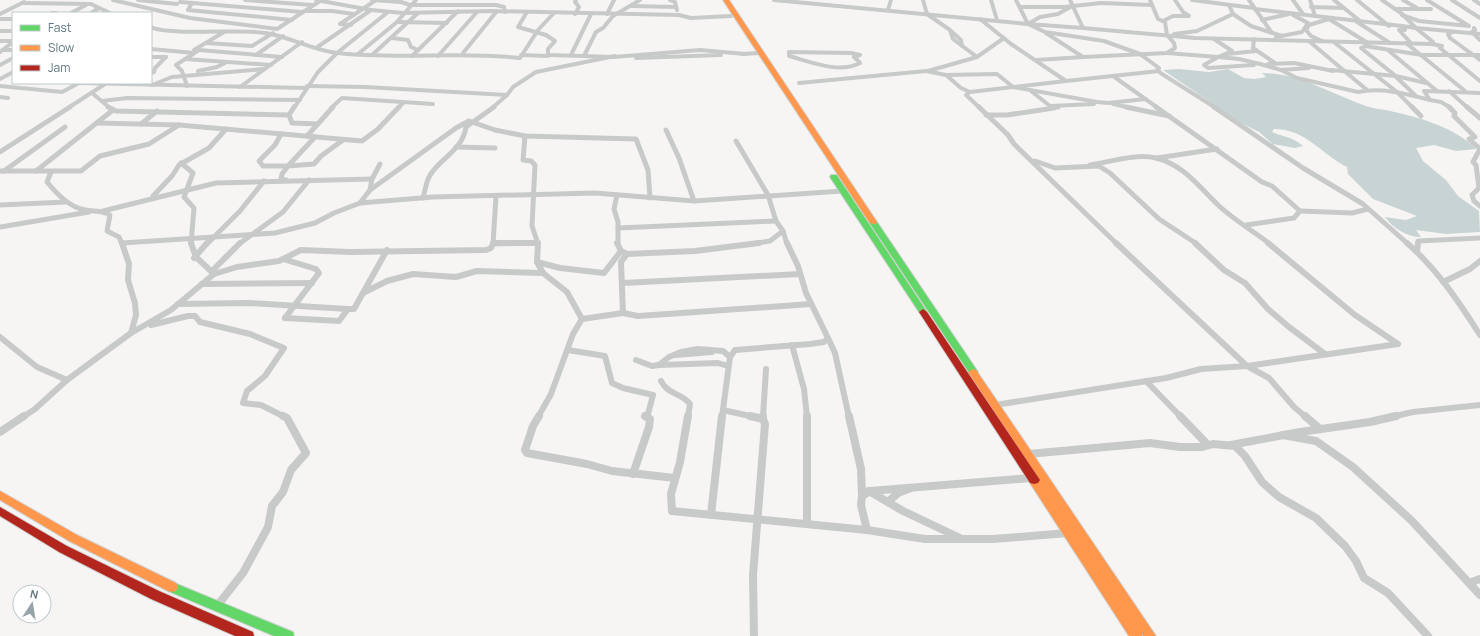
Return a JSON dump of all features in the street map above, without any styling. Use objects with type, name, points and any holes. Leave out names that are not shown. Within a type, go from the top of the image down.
[{"type":"main road","points":[[720,0],[758,54],[1031,478],[1136,636]]},
{"type":"main road","points":[[726,0],[842,190],[856,204],[995,405],[1150,636]]},
{"type":"main road","points":[[0,494],[72,538],[169,586],[288,636]]},
{"type":"main road","points":[[0,511],[70,552],[155,595],[248,636]]},
{"type":"street","points":[[0,14],[27,0]]},
{"type":"street","points":[[73,12],[96,0]]},
{"type":"street","points":[[113,0],[190,18],[277,29],[281,28],[318,0],[371,10],[403,13],[497,11],[575,14],[679,15],[691,18],[731,16]]},
{"type":"street","points":[[138,0],[158,3],[192,3],[255,9],[354,14]]},
{"type":"street","points":[[158,3],[164,0]]},
{"type":"street","points":[[152,14],[184,0]]},
{"type":"street","points":[[246,0],[312,5]]},
{"type":"street","points":[[276,2],[280,0]]},
{"type":"street","points":[[351,25],[340,24],[374,0],[400,2],[410,5],[496,5],[504,7],[505,12]]},
{"type":"street","points":[[358,54],[391,27],[416,0]]},
{"type":"street","points":[[451,6],[456,0]]},
{"type":"street","points":[[575,14],[579,6],[575,2],[576,0]]},
{"type":"street","points":[[607,14],[614,0]]},
{"type":"street","points":[[584,56],[596,32],[603,28],[613,16],[640,0]]},
{"type":"street","points":[[670,0],[675,2],[679,15]]},
{"type":"street","points":[[774,0],[802,1],[832,6],[1028,24],[1214,39],[1276,39],[1310,42],[1356,43],[1389,51],[1448,56],[1480,55]]},
{"type":"street","points":[[832,0],[832,6]]},
{"type":"street","points":[[860,0],[860,8]]},
{"type":"street","points":[[888,10],[891,0]]},
{"type":"street","points":[[923,0],[927,14],[950,30],[953,39],[977,57]]},
{"type":"street","points":[[991,0],[997,20]]},
{"type":"street","points":[[1016,0],[1021,7],[1028,24],[1045,32],[1083,57]]},
{"type":"street","points":[[1070,0],[1083,28]]},
{"type":"street","points":[[1150,0],[1158,18],[1163,21],[1167,28],[1167,35],[1174,43],[1175,48],[1167,52]]},
{"type":"street","points":[[1163,21],[1173,16],[1189,16],[1183,12],[1175,0]]},
{"type":"street","points":[[1192,0],[1389,26],[1402,26],[1453,32]]},
{"type":"street","points":[[1249,0],[1276,39]]},
{"type":"street","points":[[1293,0],[1303,14]]},
{"type":"street","points":[[1310,0],[1315,16]]},
{"type":"street","points":[[1334,0],[1360,21]]},
{"type":"street","points":[[1357,0],[1389,26]]},
{"type":"street","points":[[1382,0],[1395,9],[1433,42],[1432,44]]},
{"type":"street","points":[[1403,0],[1419,9]]},
{"type":"street","points":[[1427,0],[1480,32]]},
{"type":"street","points":[[1452,0],[1480,18]]},
{"type":"street","points":[[1474,0],[1480,4]]},
{"type":"street","points":[[22,3],[89,4],[108,12]]},
{"type":"street","points":[[192,3],[188,10],[292,20]]},
{"type":"street","points":[[1021,7],[1064,7],[1101,3],[1152,5]]},
{"type":"street","points":[[1229,5],[1233,14],[1251,26],[1272,34],[1315,42]]},
{"type":"street","points":[[451,6],[458,11]]},
{"type":"street","points":[[625,8],[634,6],[676,7]]},
{"type":"street","points":[[1028,24],[1040,17],[1058,14],[1072,6]]},
{"type":"street","points":[[1311,7],[1344,8]]},
{"type":"street","points":[[0,8],[12,8]]},
{"type":"street","points":[[93,12],[99,8]]},
{"type":"street","points":[[242,16],[255,9]]},
{"type":"street","points":[[1395,9],[1430,9]]},
{"type":"street","points":[[316,48],[371,10]]},
{"type":"street","points":[[412,56],[458,11]]},
{"type":"street","points":[[463,53],[497,11]]},
{"type":"street","points":[[289,115],[307,87],[337,53],[388,12]]},
{"type":"street","points":[[438,56],[477,12]]},
{"type":"street","points":[[527,12],[517,26],[554,40],[548,49],[549,55]]},
{"type":"street","points":[[371,55],[392,38],[418,13]]},
{"type":"street","points":[[152,27],[160,31],[273,34],[297,39],[316,48],[337,53],[438,56],[463,53],[520,58],[536,32],[546,19],[554,13]]},
{"type":"street","points":[[1262,20],[1289,13],[1308,23],[1302,32],[1276,39]]},
{"type":"street","points":[[571,55],[591,14]]},
{"type":"street","points":[[1167,35],[1197,30],[1233,14]]},
{"type":"street","points":[[1402,15],[1420,21],[1472,28],[1480,40]]},
{"type":"street","points":[[1326,42],[1311,36],[1306,30],[1309,26],[1328,18]]},
{"type":"street","points":[[1328,18],[1367,45]]},
{"type":"street","points":[[0,19],[12,19]]},
{"type":"street","points":[[980,19],[1035,60],[1066,80]]},
{"type":"street","points":[[1355,21],[1391,44]]},
{"type":"street","points":[[396,22],[447,22]]},
{"type":"street","points":[[1402,26],[1405,30],[1399,30],[1410,42],[1406,43]]},
{"type":"street","points":[[1480,26],[1448,34],[1450,38],[1480,60]]},
{"type":"street","points":[[391,27],[404,27]]},
{"type":"street","points":[[0,31],[12,31]]},
{"type":"street","points":[[187,86],[184,75],[176,65],[206,43],[226,32]]},
{"type":"street","points":[[1045,32],[1098,39],[1140,54],[1157,65],[1159,72]]},
{"type":"street","points":[[206,43],[252,46],[273,34]]},
{"type":"street","points":[[256,55],[283,36]]},
{"type":"street","points":[[392,38],[408,40],[411,47],[418,50]]},
{"type":"street","points":[[799,83],[926,71],[977,57],[996,42],[1004,38]]},
{"type":"street","points":[[1214,39],[1232,51],[1204,65],[1205,67],[1223,68],[1260,64],[1294,63],[1333,71]]},
{"type":"street","points":[[1254,39],[1252,45],[1256,51],[1276,64]]},
{"type":"street","points":[[0,41],[12,41]]},
{"type":"street","points":[[1,51],[12,41]]},
{"type":"street","points":[[240,87],[302,42]]},
{"type":"street","points":[[1310,42],[1368,90]]},
{"type":"street","points":[[1335,43],[1397,92],[1421,116]]},
{"type":"street","points":[[1406,43],[1466,92]]},
{"type":"street","points":[[1416,96],[1396,76],[1361,48],[1367,45],[1406,43],[1442,46],[1440,48],[1448,56],[1480,82]]},
{"type":"street","points":[[1383,44],[1389,51],[1437,91]]},
{"type":"street","points":[[152,49],[192,53],[199,50],[282,56]]},
{"type":"street","points":[[1,51],[12,50]]},
{"type":"street","points":[[1226,54],[1256,51]]},
{"type":"street","points":[[789,52],[856,53],[860,55],[854,57],[860,63],[847,68],[838,68],[789,56],[789,52]]},
{"type":"street","points":[[1035,60],[1167,52],[1239,59],[1281,70],[1297,78],[1339,88],[1358,92],[1368,90],[1397,92],[1438,101],[1453,109]]},
{"type":"street","points":[[521,55],[542,57],[549,55],[622,56],[637,58],[758,54]]},
{"type":"street","points":[[423,198],[429,177],[453,153],[465,133],[465,128],[507,95],[513,86],[536,72],[615,56]]},
{"type":"street","points":[[152,57],[166,57],[152,73]]},
{"type":"street","points":[[0,65],[12,59]]},
{"type":"street","points":[[185,59],[271,65]]},
{"type":"street","points":[[151,85],[166,79],[214,68],[227,62]]},
{"type":"street","points":[[1281,70],[1317,68],[1333,71],[1396,76],[1426,82]]},
{"type":"street","points":[[184,75],[264,69]]},
{"type":"street","points":[[926,71],[946,75],[997,74],[1013,87],[1072,99],[1108,103],[1172,117]]},
{"type":"street","points":[[0,79],[12,72]]},
{"type":"street","points":[[946,75],[961,88],[970,92],[1066,80],[1159,72],[1368,209],[1417,252],[1456,297],[1480,335]]},
{"type":"street","points":[[0,75],[12,76]]},
{"type":"street","points":[[1113,76],[1262,182],[1272,186],[1300,211],[1352,213],[1368,209]]},
{"type":"street","points":[[0,86],[64,92],[78,84]]},
{"type":"street","points":[[0,152],[106,84],[240,87],[365,87],[507,95]]},
{"type":"street","points":[[1029,90],[1050,106],[1056,107]]},
{"type":"street","points":[[1430,100],[1424,91],[1449,91],[1479,94]]},
{"type":"street","points":[[1449,91],[1480,118]]},
{"type":"street","points":[[970,92],[966,95],[975,100],[986,116],[1007,133],[1014,144],[1140,266],[1247,366],[1268,378],[1294,407],[1320,429]]},
{"type":"street","points":[[92,93],[113,110],[289,115]]},
{"type":"street","points":[[0,97],[8,98]]},
{"type":"street","points":[[102,101],[127,98],[300,100]]},
{"type":"street","points":[[307,136],[327,115],[327,112],[342,98],[433,104]]},
{"type":"street","points":[[986,116],[1018,114],[1056,107],[1146,99]]},
{"type":"street","points":[[1458,100],[1452,106],[1455,113],[1454,116],[1475,136],[1469,139],[1480,149],[1472,162],[1476,165],[1479,183],[1478,193],[1472,195],[1474,201],[1480,206]]},
{"type":"street","points":[[97,123],[179,125],[362,141],[366,140],[403,103]]},
{"type":"street","points":[[36,171],[113,110]]},
{"type":"street","points":[[141,124],[157,111]]},
{"type":"street","points":[[289,115],[292,122],[295,123],[318,124]]},
{"type":"street","points":[[360,203],[370,190],[456,128],[465,122],[473,121],[489,128],[526,136],[636,139],[648,170],[650,198]]},
{"type":"street","points":[[2,171],[81,171],[100,156],[149,144],[179,125]]},
{"type":"street","points":[[2,171],[64,127]]},
{"type":"street","points":[[146,199],[162,188],[181,163],[209,148],[226,129]]},
{"type":"street","points":[[666,130],[679,158],[694,201]]},
{"type":"street","points":[[1468,130],[1476,130]]},
{"type":"street","points":[[281,134],[279,141],[266,152],[259,162],[266,167],[314,164],[321,156],[343,140]]},
{"type":"street","points":[[526,136],[523,160],[531,161],[535,165],[532,226],[538,243],[537,262],[542,273],[567,292],[582,319]]},
{"type":"street","points":[[315,137],[288,166],[282,174],[281,180],[372,179]]},
{"type":"street","points":[[736,141],[768,195],[776,220],[783,231],[811,304],[835,353],[861,469],[861,505],[867,530]]},
{"type":"street","points":[[0,145],[9,146]]},
{"type":"street","points":[[456,147],[495,148]]},
{"type":"street","points":[[1028,158],[1042,165],[1056,168],[1090,165],[1140,157],[1156,158],[1217,149]]},
{"type":"street","points":[[995,405],[1146,381],[1201,370],[1247,366],[1398,344],[1355,315],[1246,225],[1219,206],[1188,174],[1168,162],[1156,158]]},
{"type":"street","points":[[181,163],[193,173],[191,184],[184,197],[194,208],[191,239],[194,258],[213,272],[283,259],[301,250],[350,252],[386,250],[486,250],[491,248],[493,244],[496,196]]},
{"type":"street","points":[[370,190],[372,179],[380,164]]},
{"type":"street","points":[[1090,165],[1099,166],[1110,173],[1159,219],[1182,236],[1202,247],[1224,270],[1245,283],[1268,309],[1289,327],[1326,354]]},
{"type":"street","points":[[51,172],[47,182],[66,202],[83,209],[101,211],[110,215],[108,231],[116,235],[122,243],[130,268],[128,280],[135,303],[136,315],[131,333]]},
{"type":"street","points":[[0,227],[101,211],[216,183],[300,180]]},
{"type":"street","points":[[0,432],[35,409],[67,380],[131,333],[178,304],[202,284],[227,255],[250,235],[283,212],[309,180]]},
{"type":"street","points":[[194,258],[240,211],[264,181]]},
{"type":"street","points":[[122,243],[212,238],[285,231],[315,223],[334,213],[360,203],[423,198],[581,193],[694,201],[842,190]]},
{"type":"street","points":[[617,195],[614,209],[618,228],[617,242],[621,251],[627,254],[695,251],[760,243],[770,240],[783,231]]},
{"type":"street","points":[[0,205],[66,202]]},
{"type":"street","points":[[1246,225],[1294,218],[1300,211]]},
{"type":"street","points":[[618,228],[776,220]]},
{"type":"street","points":[[1417,252],[1418,241],[1480,238]]},
{"type":"street","points":[[493,244],[538,243]]},
{"type":"street","points":[[178,304],[249,303],[354,309],[386,250]]},
{"type":"street","points":[[537,262],[544,262],[560,268],[604,273],[621,251]]},
{"type":"street","points":[[623,312],[621,262],[627,254]]},
{"type":"street","points":[[283,259],[318,271],[312,283],[285,318],[339,321],[348,309]]},
{"type":"street","points":[[1443,282],[1470,269],[1480,261]]},
{"type":"street","points":[[363,293],[387,281],[413,274],[436,274],[456,277],[480,270],[542,273]]},
{"type":"street","points":[[623,283],[800,274]]},
{"type":"street","points":[[202,284],[312,283]]},
{"type":"street","points":[[675,478],[633,474],[530,455],[525,450],[534,426],[551,394],[573,334],[582,319],[623,312],[638,316],[811,304]]},
{"type":"street","points":[[144,326],[188,316],[195,316],[200,322],[250,334],[284,348],[265,376],[248,391],[243,403],[261,405],[287,418],[306,453],[291,470],[283,492],[272,506],[268,527],[243,573],[217,606]]},
{"type":"street","points":[[0,337],[37,367],[67,380]]},
{"type":"street","points":[[711,515],[730,357],[735,350],[824,342],[828,338]]},
{"type":"street","points":[[792,345],[800,366],[805,386],[808,426],[807,524]]},
{"type":"street","points":[[659,365],[674,355],[686,350],[698,349],[723,351],[730,357]]},
{"type":"street","points":[[568,350],[605,356],[612,383],[623,388],[653,395],[648,414],[645,416],[650,419],[649,426],[633,474]]},
{"type":"street","points":[[636,360],[652,366],[718,363],[728,366]]},
{"type":"street","points":[[754,636],[753,575],[765,439],[763,419],[766,369]]},
{"type":"street","points":[[660,380],[665,389],[687,400],[690,404],[680,462],[675,478],[671,504],[672,511],[867,530],[925,540],[1068,533]]},
{"type":"street","points":[[1146,381],[1208,445]]},
{"type":"street","points":[[1028,454],[1150,443],[1180,447],[1202,447],[1208,445],[1231,444],[1370,422],[1413,412],[1480,404]]},
{"type":"street","points":[[723,410],[763,419]]},
{"type":"street","points":[[1283,435],[1316,441],[1353,467],[1412,521],[1480,595]]},
{"type":"street","points":[[1231,444],[1240,450],[1262,482],[1279,497],[1316,518],[1345,546],[1356,561],[1364,578],[1388,593],[1428,636]]},
{"type":"street","points":[[862,496],[869,491],[1031,478]]},
{"type":"street","points":[[888,502],[898,493],[918,486]]},
{"type":"street","points":[[869,491],[946,532],[965,539]]},
{"type":"street","points":[[1470,583],[1480,579]]},
{"type":"shaded area","points":[[1179,69],[1209,72],[1228,69],[1244,78],[1255,79],[1266,77],[1262,73],[1289,76],[1372,108],[1387,110],[1425,120],[1448,129],[1476,149],[1456,151],[1434,145],[1416,148],[1423,161],[1446,180],[1458,196],[1479,211],[1480,232],[1446,234],[1416,230],[1421,237],[1416,237],[1401,232],[1385,217],[1406,220],[1417,216],[1373,199],[1348,174],[1347,167],[1313,143],[1295,133],[1274,129],[1272,132],[1292,139],[1303,146],[1295,148],[1273,144],[1259,132],[1241,123],[1163,70]]},
{"type":"traffic: fast","points":[[834,177],[923,312]]},
{"type":"traffic: fast","points":[[873,222],[973,372]]},
{"type":"traffic: fast","points":[[172,587],[288,636]]},
{"type":"traffic: slow","points":[[726,0],[873,222]]},
{"type":"traffic: slow","points":[[973,372],[1150,636]]},
{"type":"traffic: slow","points":[[1034,480],[1136,636]]},
{"type":"traffic: slow","points":[[0,495],[73,538],[172,587]]},
{"type":"traffic: jam","points":[[923,312],[1034,480]]},
{"type":"traffic: jam","points":[[0,511],[63,549],[155,595],[248,636]]}]
